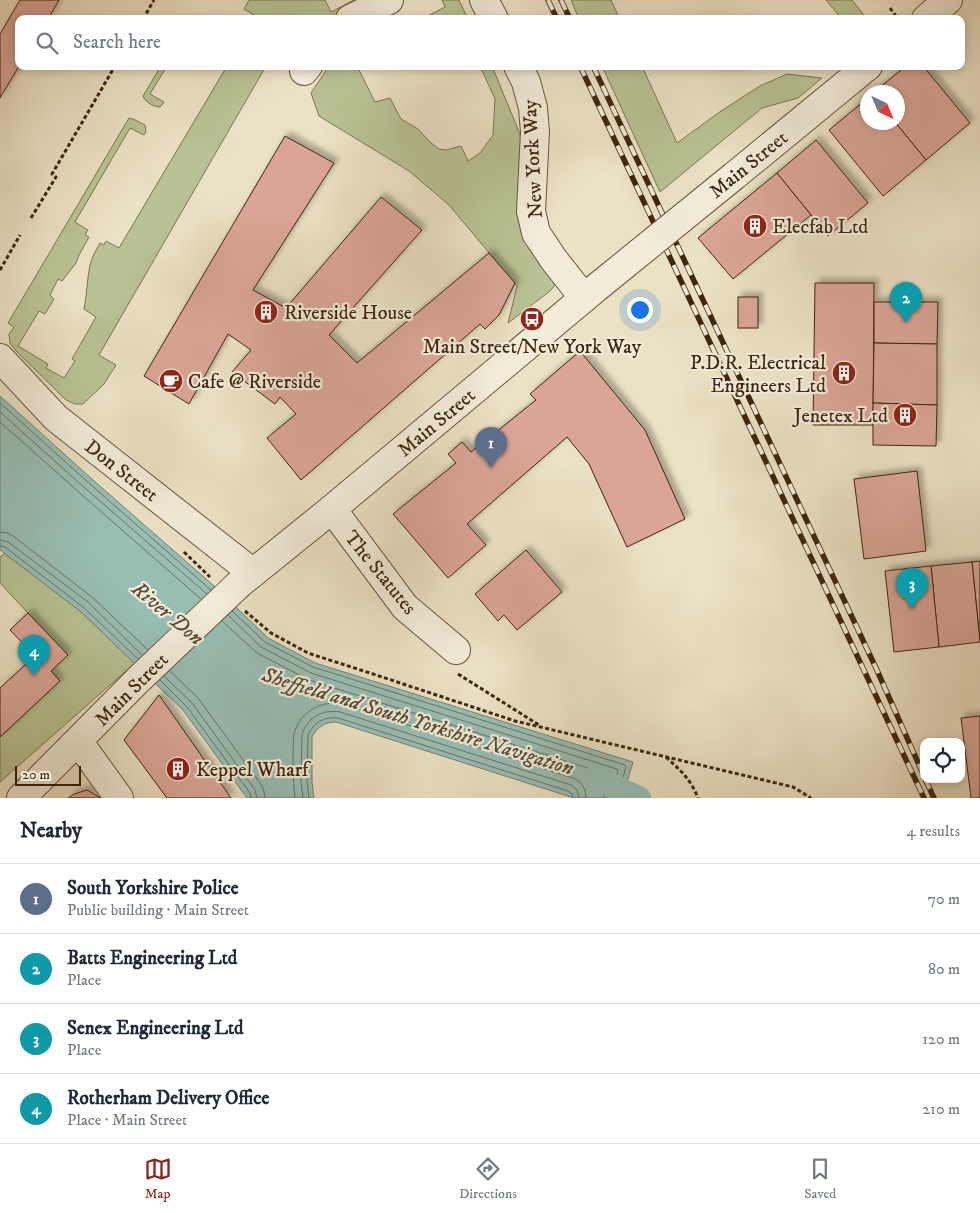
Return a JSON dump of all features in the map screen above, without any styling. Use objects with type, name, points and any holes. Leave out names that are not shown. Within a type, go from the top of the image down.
[{"type":"street","points":[[358,15],[388,0],[395,15]]},
{"type":"street","points":[[484,0],[492,15]]},
{"type":"street","points":[[931,15],[948,0]]},
{"type":"street","name":"New York Way","points":[[520,70],[534,108],[535,132],[531,211],[536,233],[554,260],[590,293]]},
{"type":"street","name":"Main Street","points":[[21,798],[139,679],[332,509],[590,293],[863,70]]},
{"type":"street","name":"Don Street","points":[[0,358],[56,418],[244,587]]},
{"type":"street","name":"The Statutes","points":[[332,509],[405,607],[456,650]]},
{"type":"street","points":[[78,741],[119,798]]},
{"type":"path","points":[[145,15],[154,0]]},
{"type":"path","points":[[890,8],[895,15]]},
{"type":"path","points":[[31,218],[56,177],[52,174],[114,70]]},
{"type":"path","points":[[0,270],[20,235]]},
{"type":"path","points":[[183,552],[211,579]]},
{"type":"path","points":[[244,587],[271,633],[308,653],[515,721],[793,788],[811,798]]},
{"type":"path","points":[[666,756],[686,775],[693,785],[698,798]]},
{"type":"green space","points":[[249,0],[325,0],[331,12],[354,0],[374,0],[348,15],[254,15],[244,9]]},
{"type":"green space","points":[[442,0],[459,0],[466,15],[430,15],[445,7]]},
{"type":"green space","points":[[571,0],[611,0],[618,15],[577,15]]},
{"type":"green space","points":[[826,0],[852,0],[864,15],[839,15]]},
{"type":"green space","points":[[159,70],[165,70],[150,94],[164,102],[160,107],[150,104],[143,96]]},
{"type":"green space","points":[[225,70],[264,70],[99,355],[116,365],[104,384],[83,404],[75,404],[66,400],[16,351],[10,343],[9,334],[14,327],[8,323],[129,118],[145,125],[146,131],[144,135],[130,128],[75,222],[88,230],[85,235],[89,237],[76,263],[62,281],[58,279],[50,295],[54,299],[45,314],[39,311],[18,346],[48,364],[46,368],[64,378],[75,361],[72,359],[96,317],[84,309],[92,259],[100,243],[104,245],[106,241],[119,248]]},
{"type":"green space","points":[[326,70],[359,70],[375,102],[390,98],[401,119],[418,129],[439,149],[446,150],[461,146],[468,161],[480,153],[493,135],[495,99],[482,70],[494,70],[524,144],[558,282],[550,291],[508,323],[517,286],[449,205],[409,171],[319,116],[311,93]]},
{"type":"green space","points":[[604,70],[644,70],[677,143],[760,86],[787,74],[822,78],[798,98],[762,108],[660,192]]},
{"type":"green space","points":[[5,553],[80,611],[135,663],[0,782],[0,737],[60,681],[51,671],[67,655],[0,583],[0,557]]},
{"type":"water","name":"River Don","points":[[0,396],[213,585],[268,638],[315,663],[633,762],[622,798],[574,798],[336,722],[322,726],[316,730],[312,737],[314,798],[247,798],[183,710],[80,611],[0,550]]},
{"type":"building","points":[[20,0],[59,0],[50,15],[15,15],[15,70],[17,70],[0,98],[0,34]]},
{"type":"building","points":[[901,70],[926,70],[970,123],[926,160],[902,130],[905,130],[905,85],[883,85]]},
{"type":"building","points":[[860,105],[860,130],[902,130],[926,160],[883,196],[829,130]]},
{"type":"building","name":"Riverside House","points":[[285,136],[334,163],[253,290],[286,308],[381,197],[422,230],[329,335],[357,363],[489,253],[515,283],[499,315],[485,329],[480,324],[301,480],[267,438],[296,414],[280,397],[275,404],[232,372],[251,350],[228,334],[189,404],[144,376]]},
{"type":"building","points":[[816,140],[868,203],[828,236],[777,173]]},
{"type":"building","name":"Elecfab Ltd","points":[[777,173],[811,215],[733,279],[698,238]]},
{"type":"building","name":"P.D.R. Electrical Engineers Ltd","points":[[815,283],[874,283],[873,425],[813,425]]},
{"type":"building","points":[[738,297],[758,297],[758,328],[738,328]]},
{"type":"building","points":[[874,302],[938,302],[937,344],[874,343]]},
{"type":"building","points":[[874,343],[937,344],[937,405],[873,403]]},
{"type":"building","points":[[580,351],[645,430],[685,519],[627,547],[589,464],[567,437],[467,524],[486,545],[448,578],[393,514],[456,463],[448,454],[462,442],[471,452],[536,400],[530,394]]},
{"type":"building","name":"Jenetex Ltd","points":[[873,403],[937,405],[936,446],[873,445]]},
{"type":"building","points":[[917,471],[926,551],[864,559],[854,479]]},
{"type":"building","points":[[526,550],[562,592],[517,630],[504,615],[498,621],[475,594]]},
{"type":"building","points":[[980,561],[980,642],[972,562]]},
{"type":"building","points":[[972,562],[980,642],[939,647],[931,566]]},
{"type":"building","points":[[931,566],[939,647],[894,652],[885,571]]},
{"type":"building","points":[[28,613],[68,655],[51,671],[60,681],[0,737],[0,688],[35,656],[10,630]]},
{"type":"building","name":"Keppel Wharf","points":[[159,695],[231,798],[167,798],[124,740]]},
{"type":"building","points":[[980,716],[980,798],[971,798],[961,718]]},
{"type":"building","points":[[87,790],[101,798],[68,798],[74,794]]},
{"type":"waterway","name":"Sheffield and South Yorkshire Navigation","points":[[594,778],[639,798]]},
{"type":"railway","points":[[548,0],[555,15]]},
{"type":"railway","points":[[561,0],[568,15]]},
{"type":"railway","points":[[582,70],[924,798]]},
{"type":"railway","points":[[595,70],[876,668],[920,767]]},
{"type":"railway","points":[[927,783],[934,798]]},
{"type":"place","name":"Elecfab Ltd","points":[[755,226]]},
{"type":"place","name":"Riverside House","points":[[266,312]]},
{"type":"place","name":"Main Street/New York Way","points":[[532,319]]},
{"type":"place","name":"Batts Engineering Ltd","points":[[906,323]]},
{"type":"place","name":"P.D.R. Electrical Engineers Ltd","points":[[844,373]]},
{"type":"place","name":"Cafe @ Riverside","points":[[171,381]]},
{"type":"place","name":"Jenetex Ltd","points":[[905,415]]},
{"type":"place","name":"South Yorkshire Police","points":[[491,468]]},
{"type":"place","name":"Senex Engineering Ltd","points":[[912,609]]},
{"type":"place","name":"Rotherham Delivery Office","points":[[34,676]]},
{"type":"place","name":"Keppel Wharf","points":[[178,769]]}]
